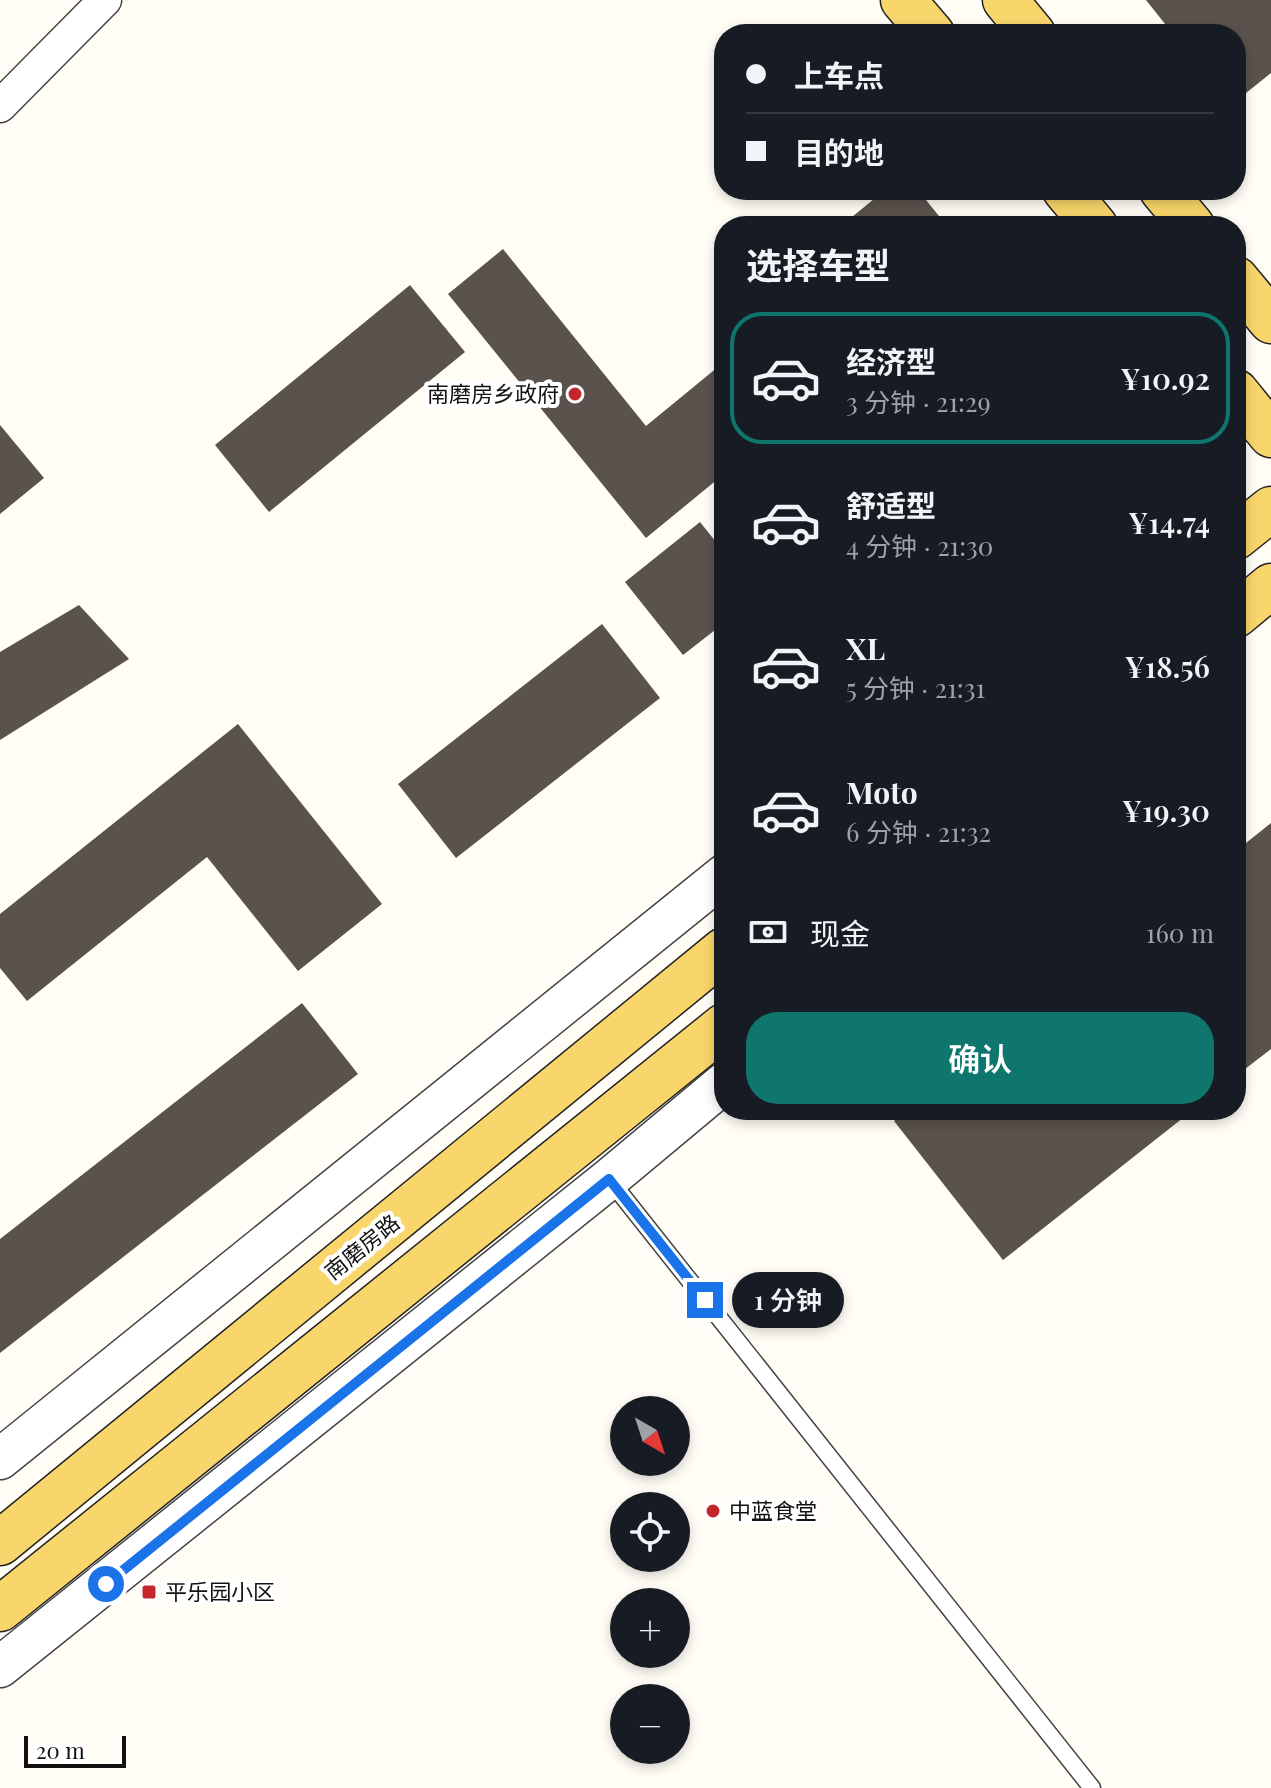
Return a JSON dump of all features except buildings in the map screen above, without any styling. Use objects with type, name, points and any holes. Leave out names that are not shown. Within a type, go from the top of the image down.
[{"type":"main road","points":[[903,0],[923,24]]},
{"type":"main road","points":[[1005,0],[1025,24]]},
{"type":"main road","points":[[1073,200],[1087,216]]},
{"type":"main road","points":[[1170,200],[1184,216]]},
{"type":"main road","points":[[1246,291],[1271,321]]},
{"type":"main road","points":[[1246,404],[1271,435]]},
{"type":"main road","points":[[1246,529],[1271,509]]},
{"type":"main road","points":[[1246,607],[1271,586]]},
{"type":"main road","name":"南磨房路","points":[[0,1543],[714,958]]},
{"type":"main road","points":[[0,1609],[714,1034]]},
{"type":"street","points":[[0,106],[105,0]]},
{"type":"street","points":[[0,1459],[714,883]]},
{"type":"street","points":[[0,1667],[714,1091]]},
{"type":"lane","points":[[609,1179],[1092,1788]]},
{"type":"place","name":"南磨房乡政府","points":[[575,394]]},
{"type":"place","name":"中蓝食堂","points":[[713,1511]]},
{"type":"place","name":"平乐园小区","points":[[149,1592]]},
{"type":"route","points":[[106,1584],[609,1179],[705,1300]]}]
